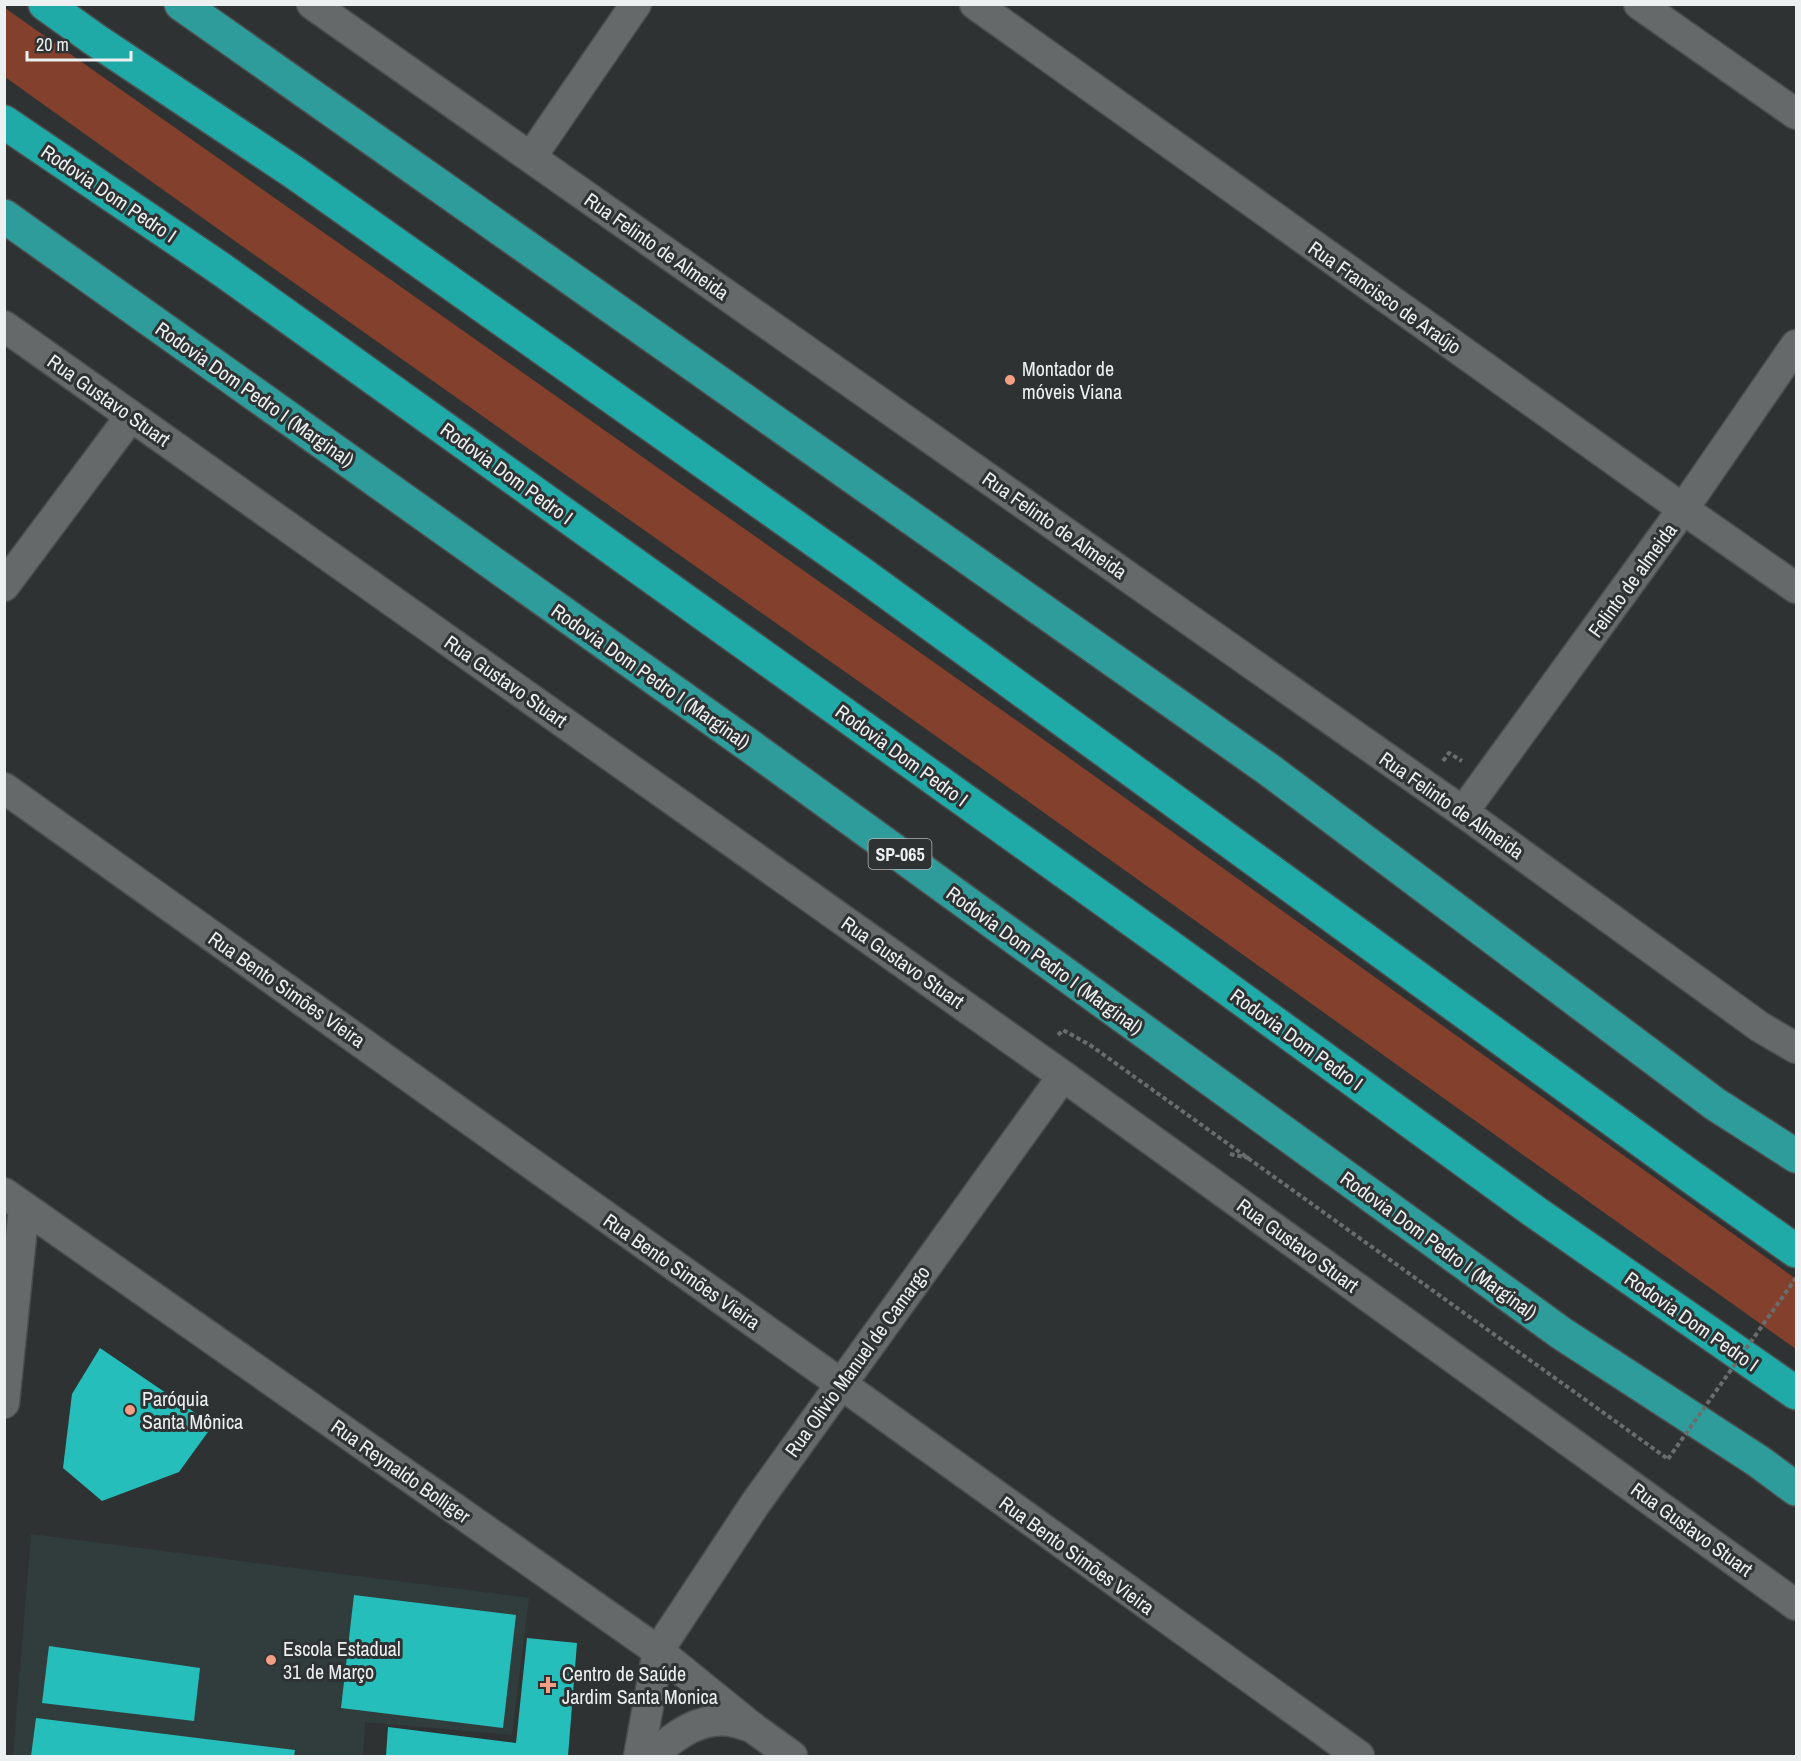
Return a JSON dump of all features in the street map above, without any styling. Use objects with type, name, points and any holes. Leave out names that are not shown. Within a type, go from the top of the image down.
[{"type":"highway","points":[[45,4],[295,173],[858,571],[1680,1169],[1797,1251]]},
{"type":"highway","points":[[181,4],[1268,769],[1715,1104],[1797,1156]]},
{"type":"highway","name":"Rodovia Dom Pedro I","points":[[4,122],[231,276],[1150,933],[1538,1214],[1797,1393]]},
{"type":"highway","name":"Rodovia Dom Pedro I (Marginal)","points":[[4,216],[733,734],[1551,1326],[1797,1489]]},
{"type":"street","name":"Rua Felinto de Almeida","points":[[312,4],[1463,812],[1760,1027],[1797,1048]]},
{"type":"street","points":[[531,157],[636,4]]},
{"type":"street","name":"Rua Francisco de Araújo","points":[[975,4],[1797,588]]},
{"type":"street","points":[[1639,4],[1797,114]]},
{"type":"street","name":"Rua Gustavo Stuart","points":[[4,326],[1063,1076],[1797,1605]]},
{"type":"street","name":"Felinto de almeida","points":[[1463,812],[1683,509],[1797,345]]},
{"type":"street","points":[[4,586],[131,416]]},
{"type":"street","name":"Rua Bento Simões Vieira","points":[[4,788],[1359,1756]]},
{"type":"street","name":"Rua Olivio Manuel de Camargo","points":[[658,1651],[755,1504],[1063,1076]]},
{"type":"street","points":[[4,1403],[14,1201]]},
{"type":"street","name":"Rua Reynaldo Bolliger","points":[[14,1201],[658,1651],[753,1728],[792,1756]]},
{"type":"street","points":[[639,1756],[658,1651]]},
{"type":"street","points":[[653,1756],[666,1743],[687,1730],[707,1722],[728,1721],[753,1728]]},
{"type":"path","points":[[1063,1030],[1090,1045],[1243,1152],[1668,1459],[1797,1278]]},
{"type":"shaded area","points":[[5,8],[1040,737],[1796,1279],[1796,1349],[1005,785],[5,77]]},
{"type":"shaded area","name":"Escola Estadual 31 de Março","points":[[31,1534],[529,1598],[512,1735],[365,1722],[363,1756],[13,1756]]},
{"type":"building","name":"Paróquia Santa Mônica","points":[[100,1348],[213,1425],[179,1472],[102,1501],[63,1468],[72,1394]]},
{"type":"building","points":[[354,1595],[516,1615],[503,1728],[341,1708]]},
{"type":"building","name":"Centro de Saúde Jardim Santa Monica","points":[[527,1638],[577,1643],[568,1756],[386,1756],[388,1727],[516,1743]]},
{"type":"building","points":[[49,1646],[200,1668],[194,1721],[42,1703]]},
{"type":"building","points":[[36,1718],[295,1750],[294,1756],[31,1756]]},
{"type":"place","name":"Montador de móveis Viana","points":[[1010,380]]},
{"type":"place","name":"Paróquia Santa Mônica","points":[[130,1410]]},
{"type":"place","name":"Escola Estadual 31 de Março","points":[[271,1660]]},
{"type":"place","name":"Centro de Saúde Jardim Santa Monica","points":[[548,1685]]}]
